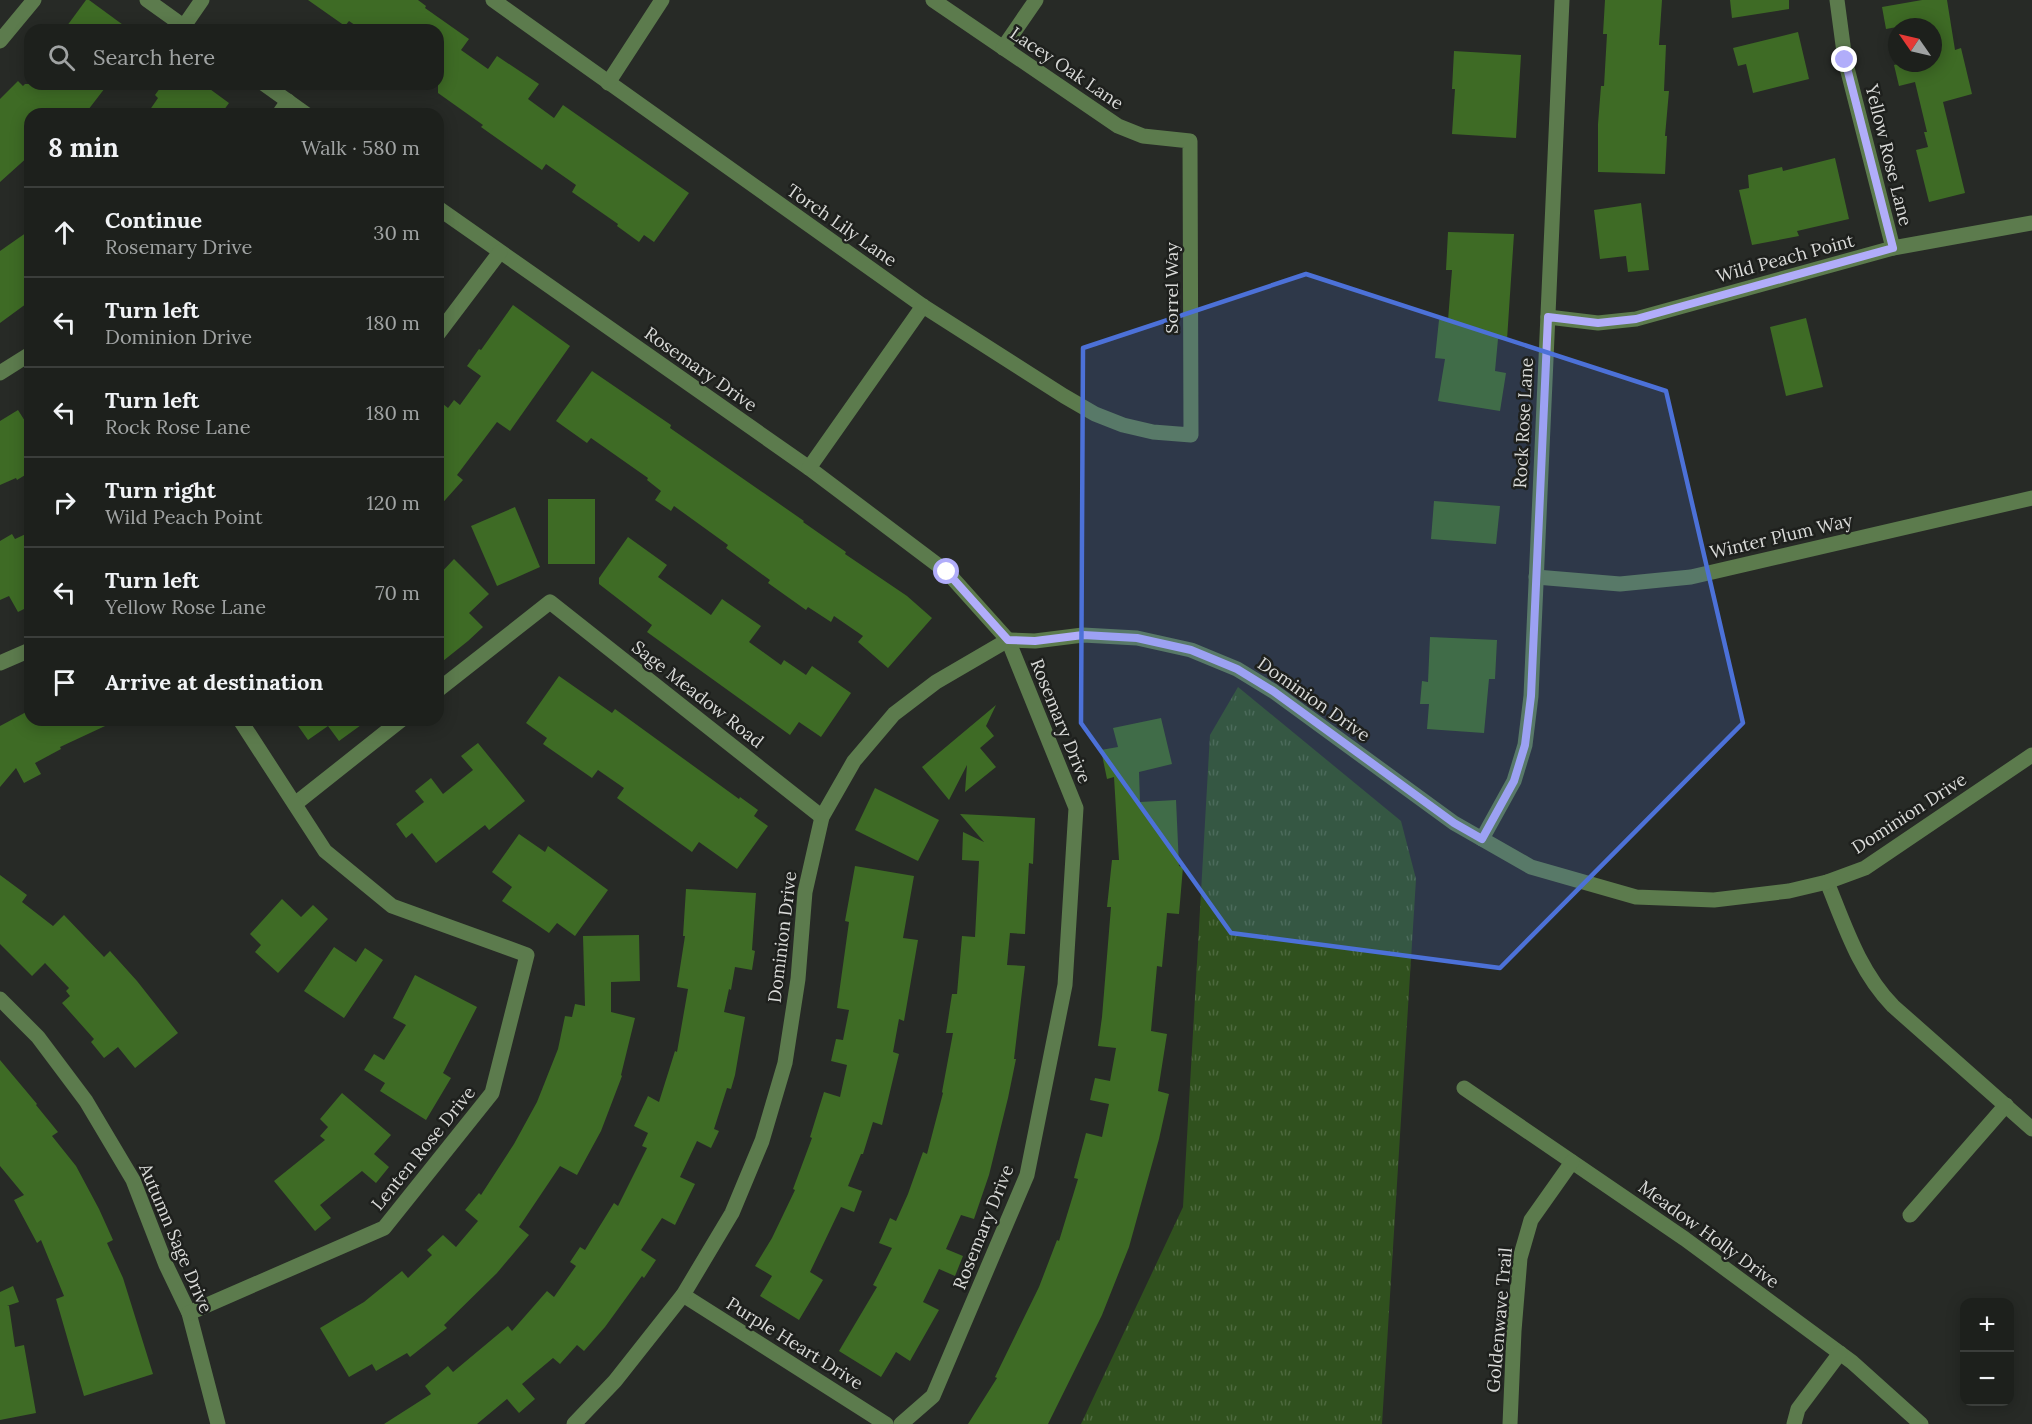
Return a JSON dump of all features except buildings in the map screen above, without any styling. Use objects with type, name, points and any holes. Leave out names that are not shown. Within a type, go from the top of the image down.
[{"type":"street","points":[[0,41],[34,0]]},
{"type":"street","points":[[147,0],[181,24]]},
{"type":"street","points":[[189,24],[202,0]]},
{"type":"street","name":"Torch Lily Lane","points":[[493,0],[923,306],[1095,414],[1123,425],[1153,432],[1191,435]]},
{"type":"street","points":[[608,83],[662,0]]},
{"type":"street","name":"Lacey Oak Lane","points":[[933,0],[1118,126],[1143,136],[1190,141]]},
{"type":"street","points":[[1003,48],[1036,0]]},
{"type":"street","name":"Rock Rose Lane","points":[[1482,839],[1514,781],[1525,745],[1531,696],[1562,0]]},
{"type":"street","name":"Yellow Rose Lane","points":[[1837,0],[1845,60],[1893,248]]},
{"type":"street","points":[[272,90],[298,108]]},
{"type":"street","points":[[283,108],[288,101]]},
{"type":"street","name":"Sorrel Way","points":[[1190,141],[1191,435]]},
{"type":"street","name":"Rosemary Drive","points":[[444,212],[809,468],[947,572],[1008,640],[1076,808],[1065,984],[1027,1175],[933,1396],[901,1424]]},
{"type":"street","name":"Wild Peach Point","points":[[1548,317],[1598,323],[1636,319],[1893,248],[2032,223]]},
{"type":"street","points":[[444,326],[500,252]]},
{"type":"street","points":[[809,468],[923,306]]},
{"type":"street","points":[[0,373],[24,358]]},
{"type":"street","name":"Winter Plum Way","points":[[1536,577],[1620,584],[1691,577],[2032,498]]},
{"type":"street","name":"Sage Meadow Road","points":[[444,685],[550,602],[822,817]]},
{"type":"street","name":"Dominion Drive","points":[[574,1424],[615,1381],[683,1295],[732,1213],[762,1141],[785,1063],[798,979],[805,892],[822,817],[854,761],[894,714],[936,682],[1008,640],[1035,641],[1083,635],[1137,638],[1191,650],[1237,669],[1273,691],[1454,823],[1531,867],[1636,897],[1714,900],[1789,891],[1827,882],[1866,868],[2032,755]]},
{"type":"street","points":[[0,663],[24,653]]},
{"type":"street","points":[[244,726],[295,804],[393,726]]},
{"type":"street","name":"Lenten Rose Drive","points":[[189,1313],[384,1228],[492,1093],[527,956],[392,906],[325,851],[295,804]]},
{"type":"street","points":[[1827,882],[1856,953],[1879,991],[2032,1129]]},
{"type":"street","name":"Autumn Sage Drive","points":[[0,999],[38,1037],[86,1101],[133,1180],[166,1265],[189,1313],[218,1424]]},
{"type":"street","name":"Meadow Holly Drive","points":[[1464,1088],[1685,1239],[1840,1353],[1921,1424]]},
{"type":"street","points":[[1910,1215],[2006,1105]]},
{"type":"street","name":"Goldenwave Trail","points":[[1510,1424],[1520,1258],[1531,1220],[1572,1161]]},
{"type":"street","name":"Purple Heart Drive","points":[[683,1295],[886,1424]]},
{"type":"street","points":[[1794,1424],[1798,1409],[1840,1353]]},
{"type":"highlighted area","points":[[1306,274],[1666,391],[1743,723],[1500,968],[1231,933],[1081,723],[1083,348]]},
{"type":"green space","points":[[1238,687],[1401,821],[1416,879],[1382,1424],[1081,1424],[1183,1207],[1210,735]]},
{"type":"route","points":[[947,572],[1008,640],[1035,641],[1083,635],[1137,638],[1191,650],[1237,669],[1273,691],[1454,823],[1482,839],[1514,781],[1525,745],[1531,696],[1548,317],[1598,323],[1636,319],[1893,248],[1845,60]]}]
